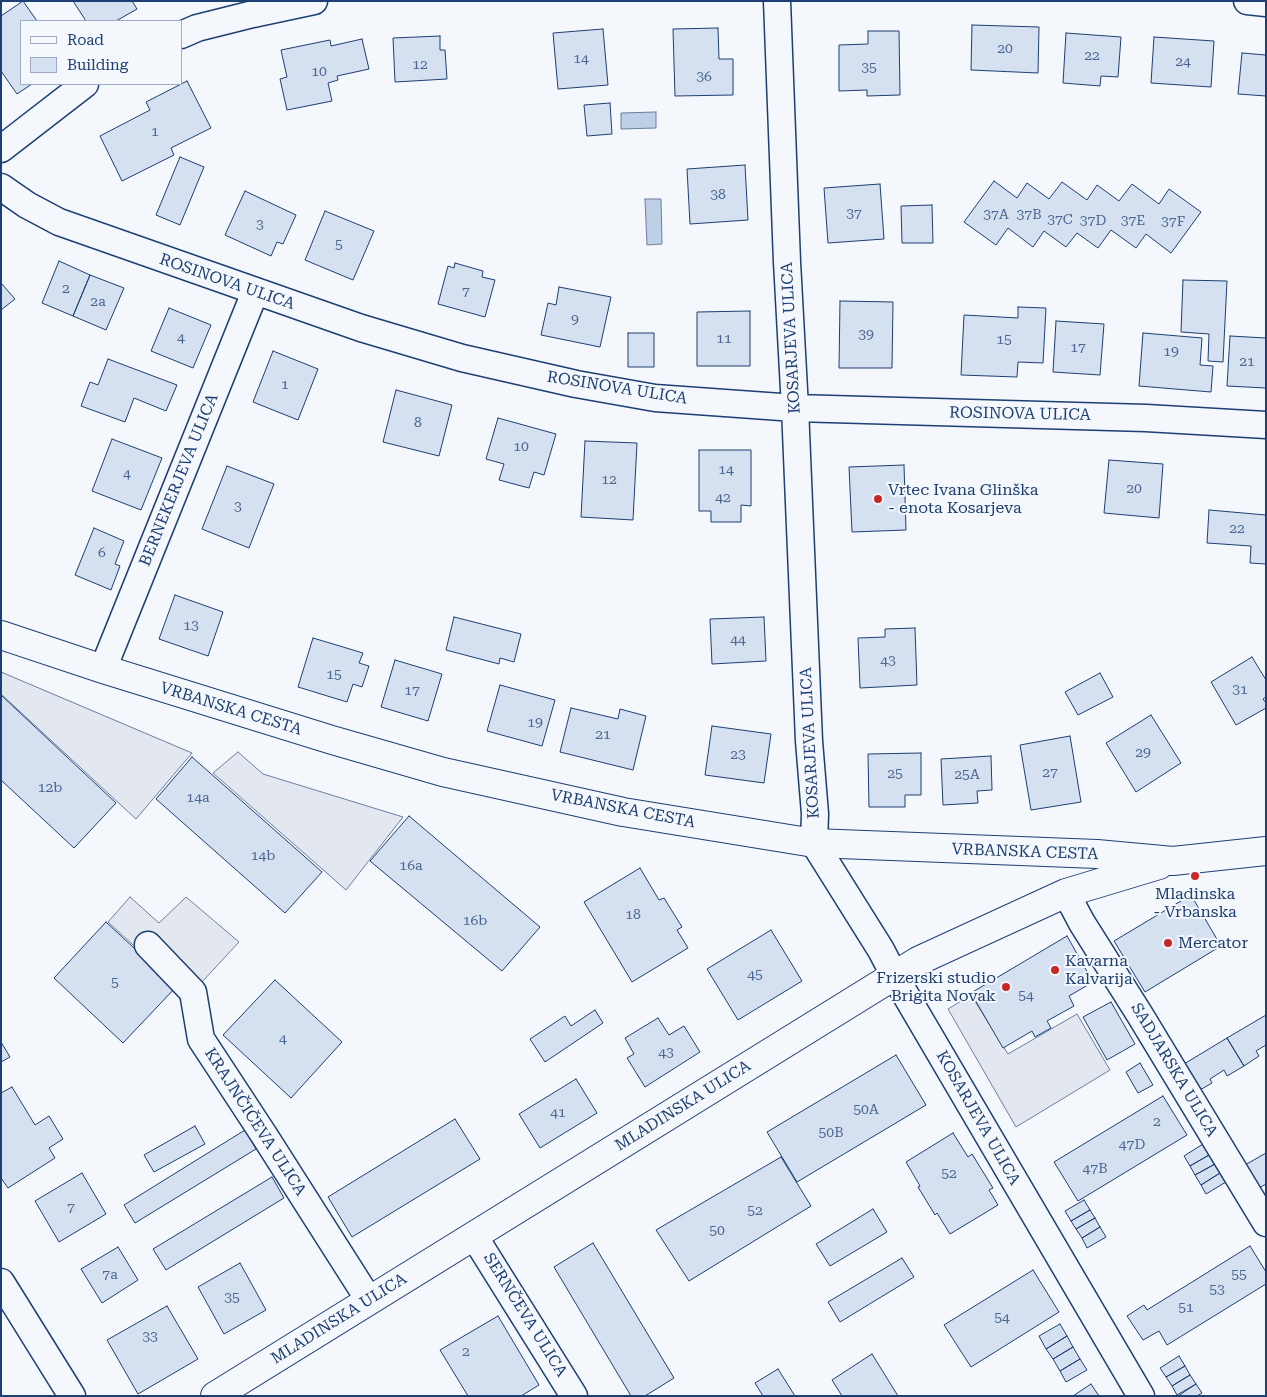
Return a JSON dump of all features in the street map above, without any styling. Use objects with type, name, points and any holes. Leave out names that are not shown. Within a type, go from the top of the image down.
[{"type":"street","points":[[182,34],[206,26],[314,1]]},
{"type":"street","name":"KOSARJEVA ULICA","points":[[778,1],[787,262],[809,741],[815,814],[814,843],[881,950],[1141,1396]]},
{"type":"street","points":[[1247,1],[1266,3]]},
{"type":"street","points":[[1,149],[84,85]]},
{"type":"street","name":"ROSINOVA ULICA","points":[[1,187],[27,205],[59,222],[255,292],[361,328],[462,358],[576,384],[655,398],[795,408],[1146,418],[1266,425]]},
{"type":"street","name":"BERNEKERJEVA ULICA","points":[[103,668],[255,292]]},
{"type":"street","name":"VRBANSKA CESTA","points":[[1,634],[332,740],[443,772],[623,812],[814,843],[1097,854],[1173,861],[1266,851]]},
{"type":"street","name":"MLADINSKA ULICA","points":[[215,1396],[918,961],[1066,893],[1173,861]]},
{"type":"street","name":"SADJARSKA ULICA","points":[[1066,893],[1082,923],[1266,1223]]},
{"type":"street","name":"KRAJNČIČEVA ULICA","points":[[148,945],[194,992],[201,1040],[369,1300]]},
{"type":"street","name":"SERNČEVA ULICA","points":[[474,1236],[574,1396]]},
{"type":"street","points":[[1,1282],[72,1396]]},
{"type":"shaded area","points":[[1,672],[192,753],[136,819],[1,694]]},
{"type":"shaded area","points":[[238,752],[263,774],[403,817],[346,890],[213,773]]},
{"type":"shaded area","points":[[130,897],[159,923],[186,897],[239,942],[189,996],[108,922]]},
{"type":"shaded area","points":[[971,995],[1008,1054],[1077,1014],[1110,1070],[1016,1127],[948,1009]]},
{"type":"water","points":[[656,112],[656,128],[621,129],[621,113]]},
{"type":"water","points":[[645,199],[661,199],[662,244],[647,245]]},
{"type":"building","points":[[23,1],[36,20],[20,20],[20,85],[30,85],[17,94],[1,71],[1,16]]},
{"type":"building","points":[[73,1],[132,1],[137,9],[118,20],[85,20]]},
{"type":"building","points":[[972,25],[1039,27],[1038,73],[971,70]]},
{"type":"building","points":[[718,28],[719,59],[733,59],[733,95],[675,96],[673,29]]},
{"type":"building","points":[[603,29],[608,85],[558,89],[553,33]]},
{"type":"building","points":[[868,31],[899,31],[900,95],[867,96],[867,90],[839,91],[839,45],[868,44]]},
{"type":"building","points":[[1066,33],[1121,37],[1118,77],[1101,76],[1100,86],[1063,83]]},
{"type":"building","points":[[440,36],[440,50],[445,50],[447,79],[395,82],[393,38]]},
{"type":"building","points":[[1154,37],[1214,41],[1211,87],[1151,83]]},
{"type":"building","points":[[362,39],[369,69],[337,76],[338,80],[328,83],[332,101],[287,110],[280,79],[287,77],[281,50],[330,40],[331,46]]},
{"type":"building","points":[[1242,53],[1266,55],[1266,96],[1238,94]]},
{"type":"building","points":[[187,81],[211,128],[171,148],[174,155],[122,181],[100,136],[150,110],[146,102]]},
{"type":"building","points":[[610,103],[612,134],[587,136],[584,105]]},
{"type":"building","points":[[180,157],[204,167],[180,225],[156,215]]},
{"type":"building","points":[[745,165],[748,220],[690,224],[687,169]]},
{"type":"building","points":[[994,181],[1017,198],[1027,183],[1049,199],[1062,182],[1087,200],[1097,185],[1119,201],[1132,184],[1159,204],[1169,189],[1201,212],[1171,253],[1146,234],[1136,248],[1111,230],[1098,248],[1077,233],[1066,247],[1044,231],[1033,247],[1008,228],[996,245],[964,222]]},
{"type":"building","points":[[880,184],[884,239],[828,243],[824,188]]},
{"type":"building","points":[[245,191],[296,215],[283,244],[277,242],[271,256],[225,235]]},
{"type":"building","points":[[932,205],[933,243],[902,243],[901,206]]},
{"type":"building","points":[[325,211],[374,231],[353,280],[305,260]]},
{"type":"building","points":[[59,261],[90,275],[73,316],[42,303]]},
{"type":"building","points":[[455,263],[483,271],[482,277],[495,280],[485,317],[438,304],[448,266],[454,268]]},
{"type":"building","points":[[90,275],[124,288],[106,330],[73,316]]},
{"type":"building","points":[[1183,280],[1227,281],[1223,362],[1208,361],[1209,334],[1181,332]]},
{"type":"building","points":[[1,283],[15,299],[1,310]]},
{"type":"building","points":[[559,287],[611,297],[600,347],[541,335],[548,303],[556,305]]},
{"type":"building","points":[[840,301],[893,302],[892,368],[839,368]]},
{"type":"building","points":[[1018,307],[1046,308],[1043,363],[1018,362],[1017,377],[961,375],[964,315],[1018,318]]},
{"type":"building","points":[[169,308],[211,325],[193,368],[151,351]]},
{"type":"building","points":[[750,311],[750,366],[697,366],[697,312]]},
{"type":"building","points":[[1056,321],[1104,324],[1100,375],[1053,372]]},
{"type":"building","points":[[628,333],[654,333],[654,367],[628,367]]},
{"type":"building","points":[[1143,333],[1202,338],[1200,365],[1213,366],[1211,392],[1139,386]]},
{"type":"building","points":[[1230,336],[1266,338],[1266,388],[1227,386]]},
{"type":"building","points":[[273,351],[318,369],[298,420],[253,402]]},
{"type":"building","points":[[108,359],[177,385],[166,411],[134,398],[125,422],[81,406],[90,382],[98,385]]},
{"type":"building","points":[[396,390],[452,405],[439,456],[383,442]]},
{"type":"building","points":[[498,418],[556,434],[544,475],[534,472],[529,488],[499,480],[504,464],[486,459]]},
{"type":"building","points":[[112,439],[162,458],[141,510],[92,491]]},
{"type":"building","points":[[585,441],[637,443],[633,520],[581,517]]},
{"type":"building","points":[[699,450],[751,450],[751,506],[741,505],[741,522],[711,522],[711,511],[699,511]]},
{"type":"building","points":[[1109,460],[1163,464],[1159,518],[1104,513]]},
{"type":"building","name":"Vrtec Ivana Glinška - enota Kosarjeva","points":[[904,465],[906,530],[852,532],[849,467]]},
{"type":"building","points":[[227,466],[274,484],[249,548],[202,529]]},
{"type":"building","points":[[1209,510],[1266,515],[1266,564],[1250,563],[1251,546],[1207,543]]},
{"type":"building","points":[[94,528],[124,541],[115,564],[120,566],[111,590],[75,575]]},
{"type":"building","points":[[175,595],[223,612],[208,656],[159,639]]},
{"type":"building","points":[[454,617],[521,634],[514,662],[500,658],[499,664],[446,650]]},
{"type":"building","points":[[764,617],[766,661],[712,664],[710,619]]},
{"type":"building","points":[[915,628],[917,685],[860,688],[858,638],[885,637],[885,629]]},
{"type":"building","points":[[313,638],[363,653],[359,663],[369,666],[362,687],[353,684],[347,702],[298,687]]},
{"type":"building","points":[[1252,657],[1266,680],[1266,697],[1263,699],[1266,703],[1266,708],[1236,725],[1211,682]]},
{"type":"building","points":[[395,660],[442,674],[428,721],[381,707]]},
{"type":"building","points":[[1100,673],[1113,697],[1078,715],[1065,692]]},
{"type":"building","points":[[500,685],[555,700],[542,746],[487,731]]},
{"type":"building","points":[[1,695],[116,803],[74,848],[1,780]]},
{"type":"building","points":[[571,708],[618,719],[620,709],[646,716],[633,770],[560,752]]},
{"type":"building","points":[[1151,715],[1181,763],[1136,792],[1106,743]]},
{"type":"building","points":[[712,726],[771,734],[764,783],[705,775]]},
{"type":"building","points":[[1070,736],[1081,802],[1031,810],[1020,745]]},
{"type":"building","points":[[921,753],[921,795],[905,795],[905,807],[869,807],[868,754]]},
{"type":"building","points":[[991,756],[992,790],[977,791],[978,803],[943,805],[941,759]]},
{"type":"building","points":[[192,757],[322,872],[285,913],[156,799]]},
{"type":"building","points":[[409,816],[540,927],[502,971],[370,861]]},
{"type":"building","points":[[640,868],[659,900],[664,898],[682,927],[677,930],[688,948],[632,982],[584,902]]},
{"type":"building","name":"Mercator","points":[[1191,895],[1221,946],[1145,992],[1114,941]]},
{"type":"building","points":[[106,922],[176,987],[123,1043],[54,978]]},
{"type":"building","points":[[771,930],[802,981],[738,1020],[707,969]]},
{"type":"building","points":[[1067,936],[1093,982],[1069,996],[1074,1006],[1047,1021],[1051,1028],[1035,1037],[1032,1031],[1003,1048],[971,993]]},
{"type":"building","points":[[275,980],[342,1042],[291,1098],[223,1035]]},
{"type":"building","points":[[1111,1002],[1135,1044],[1107,1060],[1083,1017]]},
{"type":"building","points":[[595,1010],[603,1023],[545,1062],[530,1039],[565,1016],[571,1026]]},
{"type":"building","points":[[1266,1015],[1266,1045],[1256,1051],[1259,1056],[1244,1066],[1227,1038]]},
{"type":"building","points":[[658,1018],[669,1035],[684,1026],[700,1052],[645,1087],[627,1058],[634,1054],[625,1038]]},
{"type":"building","points":[[1227,1038],[1244,1066],[1227,1076],[1224,1070],[1210,1079],[1212,1083],[1200,1090],[1184,1064]]},
{"type":"building","points":[[1,1042],[10,1057],[1,1062]]},
{"type":"building","points":[[896,1055],[926,1105],[797,1182],[767,1132]]},
{"type":"building","points":[[1140,1063],[1153,1085],[1138,1093],[1126,1072]]},
{"type":"building","points":[[576,1079],[597,1113],[540,1148],[519,1114]]},
{"type":"building","points":[[12,1087],[35,1125],[49,1116],[63,1139],[49,1148],[55,1158],[8,1188],[1,1178],[1,1093]]},
{"type":"building","points":[[1163,1096],[1187,1135],[1078,1201],[1054,1162]]},
{"type":"building","points":[[455,1119],[480,1159],[352,1237],[328,1197]]},
{"type":"building","points":[[195,1126],[205,1144],[154,1172],[144,1155]]},
{"type":"building","points":[[245,1130],[256,1149],[135,1223],[124,1205]]},
{"type":"building","points":[[953,1133],[968,1157],[972,1154],[993,1188],[989,1190],[998,1205],[950,1234],[937,1213],[935,1215],[906,1162]]},
{"type":"building","points":[[1203,1144],[1209,1155],[1190,1166],[1184,1156]]},
{"type":"building","points":[[1266,1153],[1266,1184],[1259,1188],[1245,1165]]},
{"type":"building","points":[[1209,1155],[1215,1164],[1195,1175],[1190,1166]]},
{"type":"building","points":[[781,1157],[811,1206],[689,1281],[656,1230]]},
{"type":"building","points":[[1215,1164],[1220,1173],[1201,1185],[1195,1175]]},
{"type":"building","points":[[82,1173],[106,1214],[59,1242],[35,1201]]},
{"type":"building","points":[[1220,1173],[1226,1182],[1206,1194],[1201,1185]]},
{"type":"building","points":[[272,1177],[284,1198],[166,1270],[153,1249]]},
{"type":"building","points":[[1084,1200],[1090,1210],[1071,1221],[1065,1211]]},
{"type":"building","points":[[873,1209],[887,1232],[830,1266],[816,1244]]},
{"type":"building","points":[[1090,1210],[1095,1218],[1076,1229],[1071,1221]]},
{"type":"building","points":[[1095,1218],[1100,1227],[1082,1238],[1076,1229]]},
{"type":"building","points":[[1100,1227],[1106,1237],[1087,1248],[1082,1238]]},
{"type":"building","points":[[593,1243],[674,1378],[645,1396],[631,1396],[554,1267]]},
{"type":"building","points":[[1250,1246],[1266,1272],[1266,1284],[1167,1345],[1159,1331],[1143,1340],[1127,1316],[1144,1305],[1147,1310]]},
{"type":"building","points":[[118,1247],[138,1280],[102,1303],[81,1269]]},
{"type":"building","points":[[902,1258],[914,1277],[840,1322],[828,1302]]},
{"type":"building","points":[[240,1263],[266,1310],[224,1334],[198,1287]]},
{"type":"building","points":[[1033,1270],[1059,1312],[971,1367],[944,1325]]},
{"type":"building","points":[[167,1306],[198,1359],[138,1394],[107,1340]]},
{"type":"building","points":[[498,1316],[539,1385],[521,1396],[468,1396],[440,1350]]},
{"type":"building","points":[[1060,1324],[1067,1336],[1046,1349],[1039,1336]]},
{"type":"building","points":[[1067,1336],[1073,1347],[1053,1359],[1046,1349]]},
{"type":"building","points":[[1073,1347],[1080,1359],[1060,1371],[1053,1359]]},
{"type":"building","points":[[872,1354],[898,1396],[842,1396],[832,1380]]},
{"type":"building","points":[[1179,1356],[1185,1366],[1166,1377],[1160,1368]]},
{"type":"building","points":[[1080,1359],[1087,1370],[1066,1382],[1060,1371]]},
{"type":"building","points":[[1185,1366],[1190,1375],[1172,1386],[1166,1377]]},
{"type":"building","points":[[778,1369],[795,1396],[763,1396],[755,1383]]},
{"type":"building","points":[[1190,1375],[1196,1384],[1177,1395],[1172,1386]]},
{"type":"building","points":[[1091,1384],[1099,1396],[1073,1396]]},
{"type":"building","points":[[1196,1384],[1202,1393],[1197,1396],[1178,1396]]},
{"type":"place","name":"Vrtec Ivana Glinška - enota Kosarjeva","points":[[878,499]]},
{"type":"place","name":"Mladinska - Vrbanska","points":[[1195,876]]},
{"type":"place","name":"Mercator","points":[[1168,943]]},
{"type":"place","name":"Kavarna Kalvarija","points":[[1055,970]]},
{"type":"place","name":"Frizerski studio Brigita Novak","points":[[1006,987]]}]
